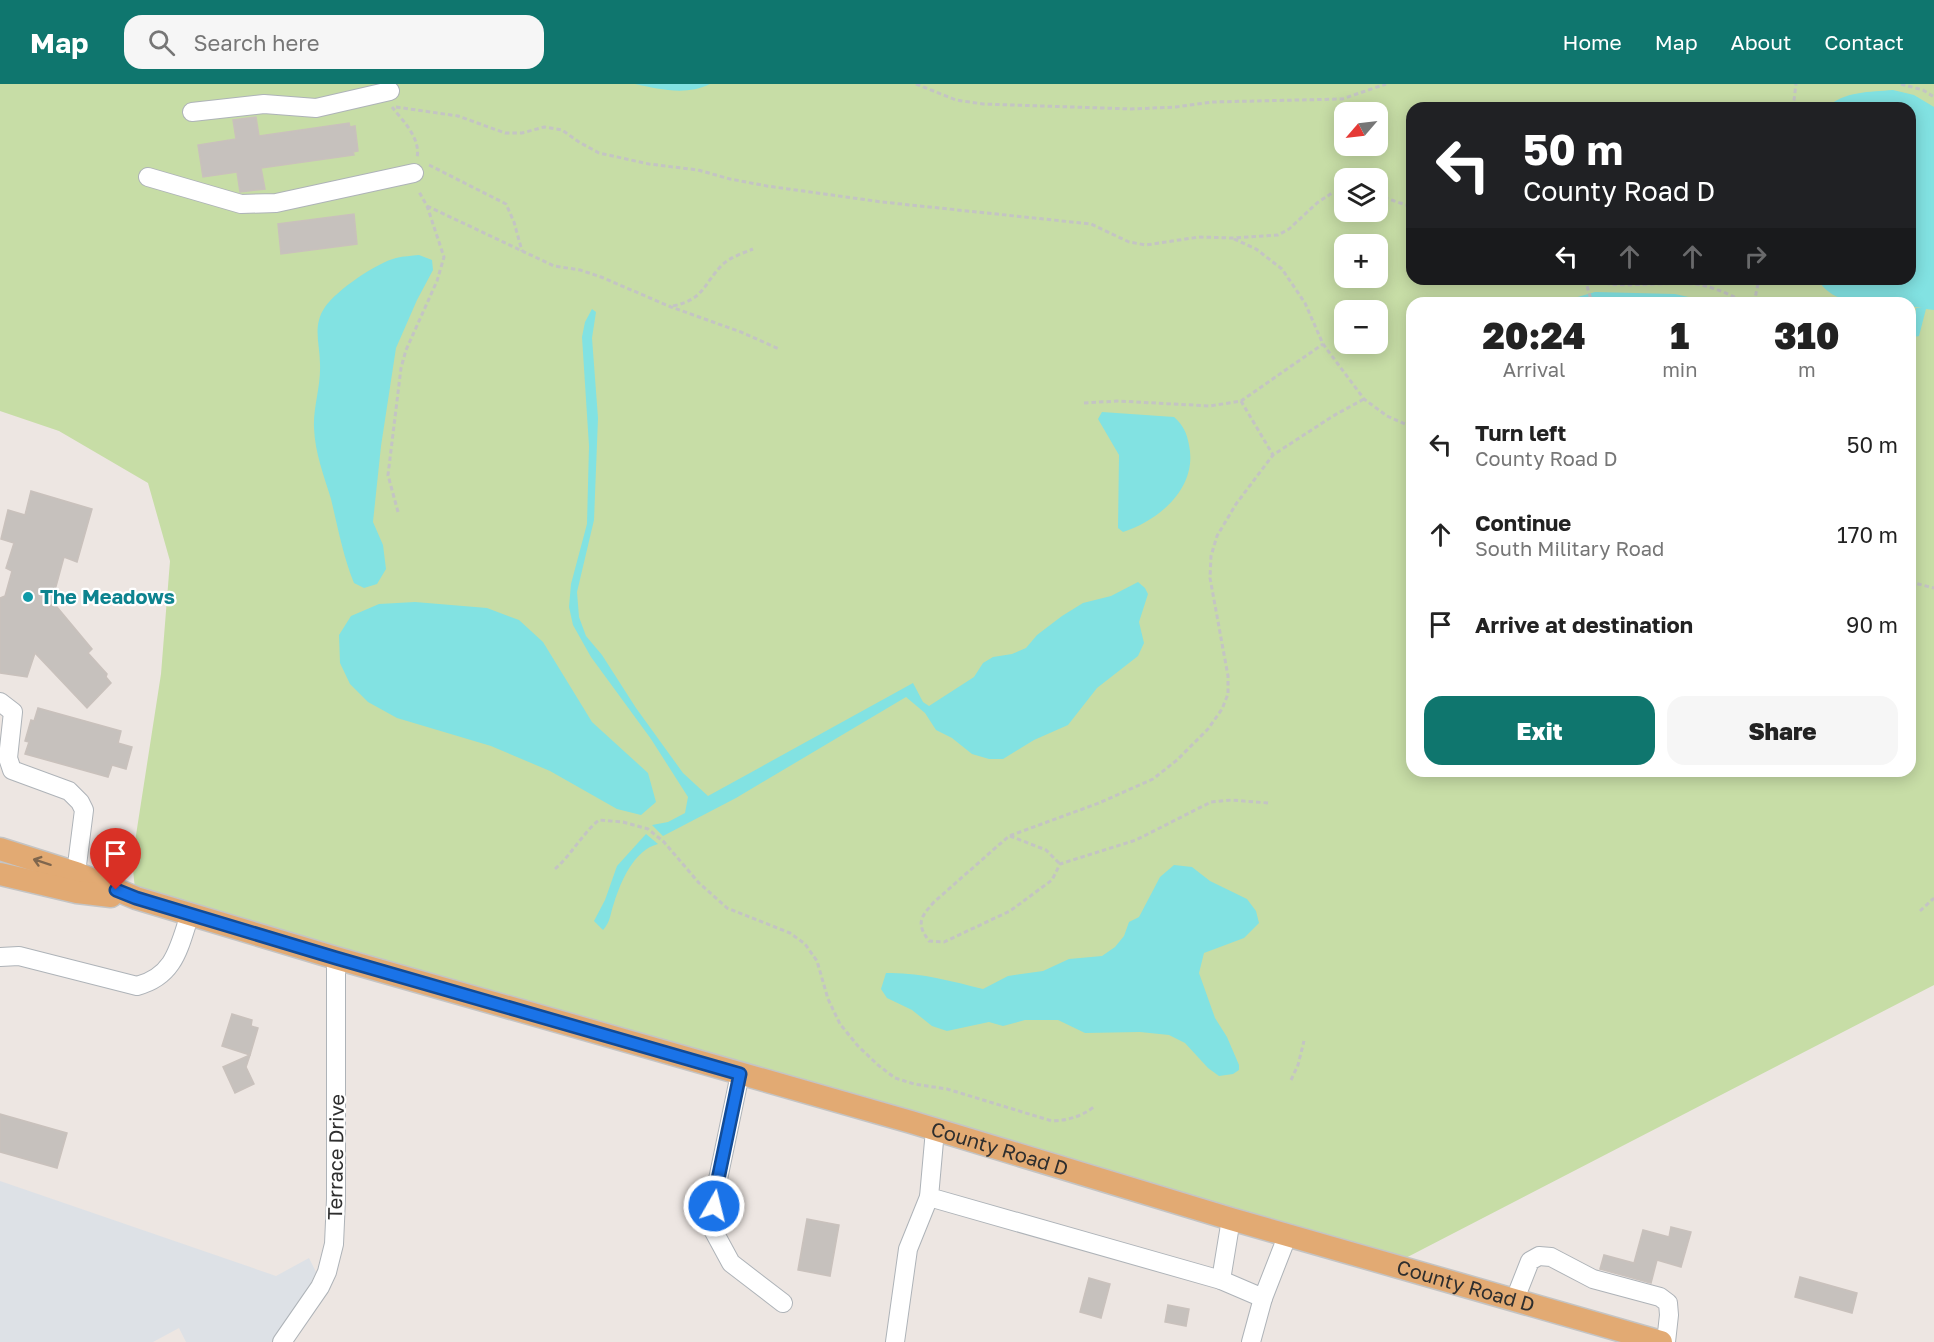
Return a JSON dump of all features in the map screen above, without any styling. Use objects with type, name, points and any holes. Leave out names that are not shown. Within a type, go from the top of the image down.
[{"type":"main road","points":[[0,849],[76,873],[136,898]]},
{"type":"main road","points":[[0,874],[77,892],[136,898]]},
{"type":"main road","name":"County Road D","points":[[136,898],[336,958],[935,1130],[1231,1219],[1661,1342]]},
{"type":"street","points":[[192,112],[264,104],[316,108],[391,99]]},
{"type":"street","points":[[148,177],[241,204],[276,202],[420,169]]},
{"type":"street","points":[[0,702],[13,712],[8,758],[12,770],[69,791],[84,810],[76,873]]},
{"type":"street","points":[[0,957],[19,956],[137,986],[149,983],[161,976],[175,959],[190,914]]},
{"type":"street","name":"Terrace Drive","points":[[282,1342],[320,1287],[333,1250],[336,1199],[336,958]]},
{"type":"street","points":[[740,1074],[717,1184],[712,1228],[731,1263],[783,1302]]},
{"type":"street","points":[[895,1342],[908,1249],[929,1197],[935,1130]]},
{"type":"street","points":[[929,1197],[1221,1280],[1263,1298]]},
{"type":"street","points":[[1221,1280],[1231,1219]]},
{"type":"street","points":[[1251,1342],[1263,1298],[1288,1234]]},
{"type":"street","points":[[1515,1299],[1530,1261],[1539,1256],[1551,1257],[1593,1279],[1660,1297],[1668,1303],[1666,1342]]},
{"type":"path","points":[[916,84],[956,100],[983,104],[1131,108],[1176,107],[1212,102],[1342,99],[1386,84]]},
{"type":"path","points":[[1794,102],[1796,84]]},
{"type":"path","points":[[1901,84],[1923,90],[1934,97]]},
{"type":"path","points":[[391,99],[410,129],[418,151],[420,169],[413,180],[427,206],[444,257],[437,281],[406,350],[401,368],[388,475],[398,512]]},
{"type":"path","points":[[391,99],[458,116],[505,133],[544,127],[562,130],[599,153],[649,164],[698,170],[767,186],[882,202],[1091,224],[1129,242],[1146,245],[1198,237],[1233,238],[1278,235],[1289,229],[1317,203],[1334,193]]},
{"type":"path","points":[[420,169],[506,204],[522,251]]},
{"type":"path","points":[[1388,199],[1406,205]]},
{"type":"path","points":[[427,206],[554,266],[601,277],[671,307],[741,332],[779,350]]},
{"type":"path","points":[[1233,238],[1257,249],[1282,269],[1305,303],[1323,344],[1364,399],[1387,416],[1406,424]]},
{"type":"path","points":[[671,307],[688,303],[703,291],[723,265],[732,258],[753,249]]},
{"type":"path","points":[[1699,285],[1715,288],[1734,297]]},
{"type":"path","points":[[1084,403],[1118,401],[1210,406],[1241,401],[1323,344]]},
{"type":"path","points":[[1268,803],[1232,800],[1210,802],[1136,840],[1060,864],[1053,880],[1010,910],[944,942],[929,941],[921,930],[920,924],[925,913],[934,902],[1009,836],[1099,803],[1153,779],[1208,729],[1222,709],[1228,694],[1228,676],[1210,578],[1211,556],[1217,536],[1236,504],[1273,455],[1364,399]]},
{"type":"path","points":[[1241,401],[1273,455]]},
{"type":"path","points":[[1916,584],[1934,588]]},
{"type":"path","points":[[555,869],[568,858],[587,830],[599,820],[623,822],[648,829],[664,842],[699,883],[727,908],[790,933],[805,944],[817,961],[828,999],[840,1023],[858,1046],[895,1078],[914,1084],[947,1089],[1052,1121],[1068,1120],[1083,1115],[1094,1107]]},
{"type":"path","points":[[1009,836],[1046,850],[1060,864]]},
{"type":"path","points":[[1920,911],[1934,898]]},
{"type":"path","points":[[1291,1080],[1298,1065],[1304,1041]]},
{"type":"shaded area","points":[[0,1181],[276,1276],[309,1258],[316,1272],[307,1292],[275,1342],[186,1342],[179,1328],[153,1342],[0,1342]]},
{"type":"green space","points":[[0,84],[1934,84],[1934,985],[1394,1264],[136,898],[132,861],[161,674],[170,561],[148,483],[59,431],[0,411]]},
{"type":"water","points":[[635,84],[710,84],[682,91]]},
{"type":"water","points":[[1893,90],[1914,95],[1934,107],[1934,310],[1926,309],[1919,336],[1916,337],[1916,308],[1922,308],[1916,307],[1916,297],[1839,297],[1822,285],[1916,285],[1916,102],[1833,102],[1849,95]]},
{"type":"water","points":[[419,255],[432,260],[433,270],[396,348],[381,446],[373,522],[383,545],[386,569],[377,584],[364,588],[354,583],[350,573],[316,446],[314,420],[320,372],[319,321],[331,300],[358,278],[388,261],[399,257]]},
{"type":"water","points":[[1595,292],[1675,294],[1688,297],[1578,297]]},
{"type":"water","points":[[592,309],[596,312],[592,338],[598,418],[594,520],[577,592],[579,617],[586,636],[602,655],[636,708],[683,773],[708,796],[913,683],[923,702],[929,706],[974,677],[983,663],[993,657],[1012,654],[1026,648],[1037,635],[1083,603],[1111,596],[1138,582],[1148,594],[1139,622],[1144,643],[1138,656],[1097,688],[1068,725],[1034,740],[1003,759],[989,759],[972,754],[952,738],[936,730],[925,713],[906,697],[736,798],[663,836],[652,825],[668,822],[685,813],[688,797],[651,739],[591,657],[573,625],[569,607],[571,584],[587,524],[589,446],[582,337],[585,322]]},
{"type":"water","points":[[1102,412],[1174,417],[1184,430],[1189,445],[1188,475],[1173,500],[1150,519],[1123,532],[1118,528],[1119,455],[1098,419]]},
{"type":"water","points":[[415,602],[487,608],[519,620],[543,642],[592,722],[648,773],[656,802],[641,815],[617,809],[550,771],[491,746],[397,718],[368,702],[350,684],[340,663],[339,635],[351,616],[379,604]]},
{"type":"water","points":[[646,834],[658,844],[650,847],[635,860],[620,885],[609,920],[603,930],[594,921],[605,900],[617,866]]},
{"type":"water","points":[[1174,865],[1192,867],[1210,881],[1247,899],[1256,911],[1259,923],[1244,938],[1204,953],[1199,973],[1215,1018],[1227,1037],[1239,1065],[1239,1070],[1233,1074],[1219,1076],[1208,1068],[1185,1043],[1169,1035],[1140,1032],[1085,1033],[1058,1020],[1025,1020],[1003,1026],[989,1022],[947,1031],[932,1026],[912,1010],[887,998],[881,989],[886,973],[923,976],[983,989],[1008,976],[1043,971],[1069,959],[1102,956],[1115,947],[1124,936],[1129,922],[1139,917],[1160,877]]},
{"type":"building","points":[[256,117],[259,136],[349,123],[350,127],[355,126],[358,151],[353,152],[354,155],[261,168],[265,189],[240,192],[237,172],[203,177],[198,145],[236,139],[233,120]]},
{"type":"building","points":[[354,214],[357,244],[281,254],[278,224]]},
{"type":"building","name":"The Meadows","points":[[31,491],[92,509],[77,562],[64,557],[52,601],[92,649],[88,653],[107,674],[106,677],[111,683],[87,708],[35,653],[27,677],[0,673],[0,598],[5,596],[12,571],[6,568],[14,543],[1,539],[8,510],[25,515]]},
{"type":"building","points":[[38,708],[121,731],[118,743],[132,747],[126,769],[112,765],[108,777],[25,754],[29,742],[25,741],[31,720],[34,721]]},
{"type":"building","points":[[232,1014],[252,1020],[251,1026],[258,1028],[250,1055],[222,1046]]},
{"type":"building","points":[[250,1055],[246,1067],[254,1084],[235,1093],[223,1067]]},
{"type":"building","points":[[0,1114],[67,1133],[57,1168],[0,1152]]},
{"type":"building","points":[[807,1219],[839,1225],[830,1276],[798,1270]]},
{"type":"building","points":[[1671,1227],[1691,1232],[1681,1267],[1657,1260],[1651,1283],[1600,1269],[1604,1255],[1634,1263],[1643,1230],[1669,1237]]},
{"type":"building","points":[[1800,1277],[1857,1293],[1852,1313],[1795,1297]]},
{"type":"building","points":[[1089,1278],[1110,1284],[1101,1318],[1080,1312]]},
{"type":"building","points":[[1168,1305],[1189,1309],[1186,1326],[1165,1322]]},
{"type":"place","name":"The Meadows","points":[[28,597]]},
{"type":"route","points":[[116,890],[336,958],[740,1074],[714,1206]]}]
